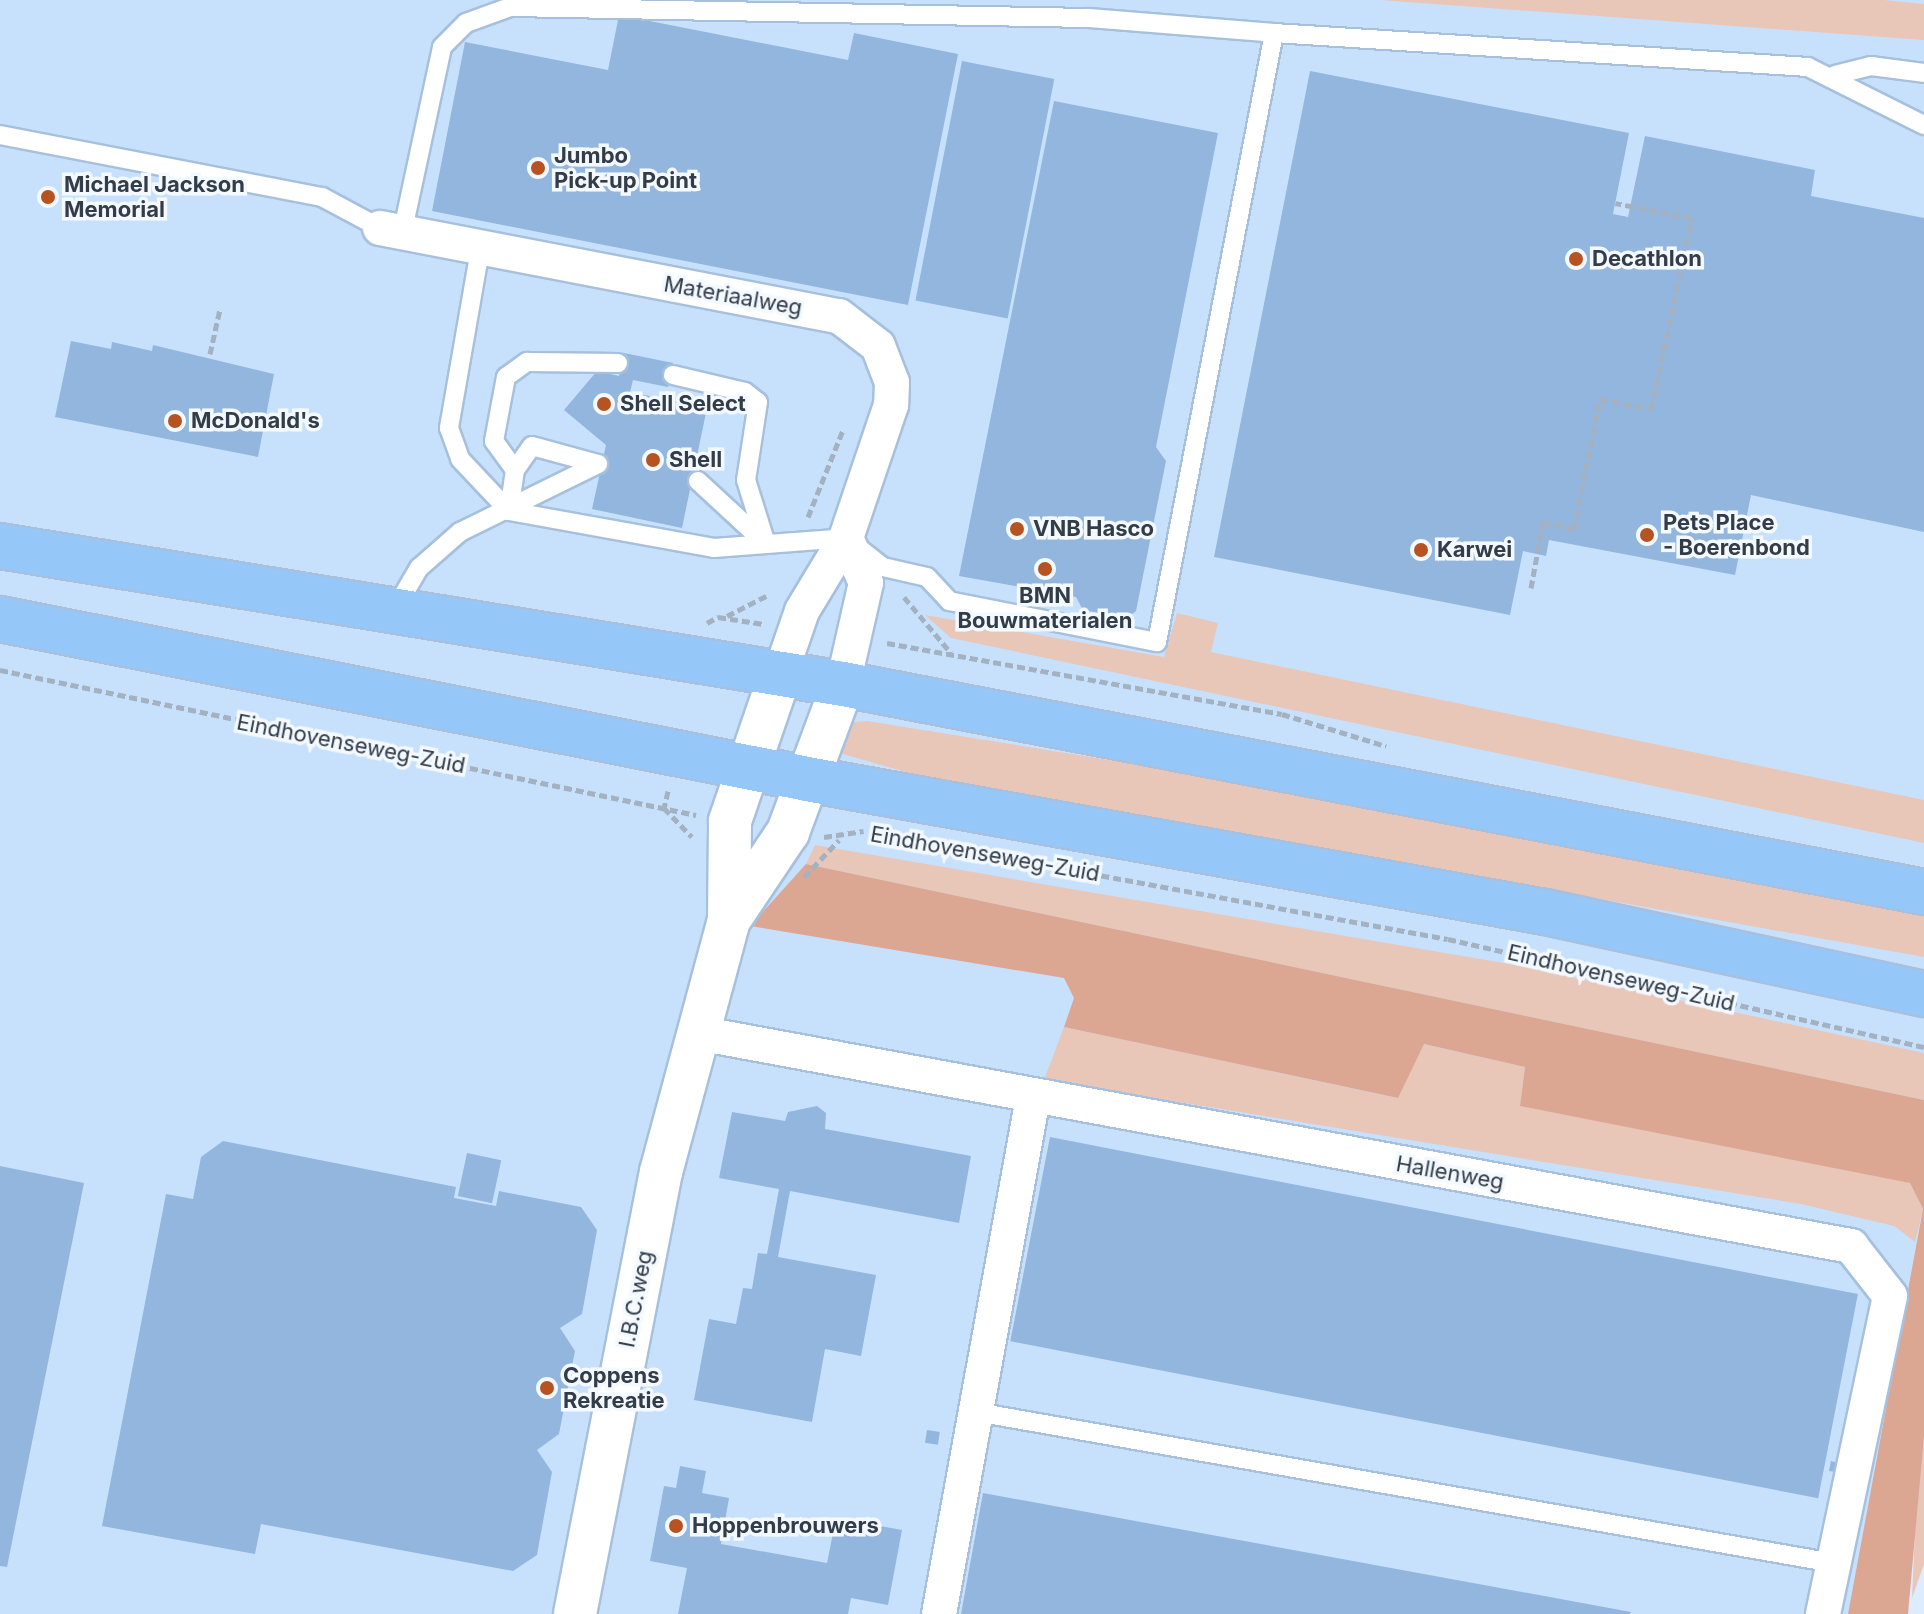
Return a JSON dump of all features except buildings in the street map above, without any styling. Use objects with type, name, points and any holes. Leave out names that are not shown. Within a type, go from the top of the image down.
[{"type":"main road","points":[[0,546],[392,615],[843,684],[1924,892]]},
{"type":"main road","name":"Eindhovenseweg-Zuid","points":[[0,619],[807,779],[1545,912],[1924,994]]},
{"type":"street","name":"Materiaalweg","points":[[391,231],[839,316],[865,332],[887,362],[891,405],[846,538],[802,611],[780,675]]},
{"type":"street","points":[[843,684],[866,583],[846,538]]},
{"type":"street","name":"I.B.C.weg","points":[[575,1614],[661,1172],[729,920],[730,821],[780,675]]},
{"type":"street","name":"I.B.C.weg","points":[[729,920],[788,832],[843,684]]},
{"type":"street","points":[[698,1033],[1033,1098],[939,1614]]},
{"type":"street","name":"Hallenweg","points":[[1033,1098],[1851,1246],[1890,1296],[1823,1614]]},
{"type":"lane","points":[[0,135],[322,197],[391,231],[442,47],[466,23],[510,7],[1089,18],[1808,67],[1835,75],[1873,104],[1924,125]]},
{"type":"lane","points":[[480,250],[449,428],[460,459],[509,511],[714,548],[846,538],[883,567],[909,572],[949,601],[1157,642],[1168,598],[1274,33]]},
{"type":"lane","points":[[1835,75],[1871,66],[1924,73]]},
{"type":"lane","points":[[515,470],[494,441],[506,377],[527,362],[618,363]]},
{"type":"lane","points":[[673,375],[745,392],[758,402],[746,480],[766,544]]},
{"type":"lane","points":[[392,615],[419,568],[460,532],[509,511],[598,464],[532,446],[515,470],[509,511]]},
{"type":"lane","points":[[698,481],[766,544]]},
{"type":"lane","points":[[976,1412],[1833,1563]]},
{"type":"path","points":[[1531,588],[1543,522],[1574,529],[1600,399],[1651,409],[1692,218],[1615,203]]},
{"type":"path","points":[[210,354],[220,309]]},
{"type":"path","points":[[718,617],[748,610],[770,595],[799,541],[847,421]]},
{"type":"path","points":[[909,572],[909,608],[951,654]]},
{"type":"path","name":"Eindhovenseweg-Zuid","points":[[0,670],[730,821]]},
{"type":"path","name":"Eindhovenseweg-Zuid","points":[[788,832],[839,840],[859,831],[874,833]]},
{"type":"path","name":"Eindhovenseweg-Zuid","points":[[1060,868],[1448,939],[1924,1047]]},
{"type":"shaded area","points":[[0,0],[1924,0],[1924,1283],[1856,1614],[0,1614]]},
{"type":"shaded area","points":[[1380,0],[1884,0],[1924,4],[1924,40]]},
{"type":"shaded area","points":[[1177,613],[1218,623],[1211,652],[1924,800],[1924,843],[951,638],[925,615],[1164,657]]},
{"type":"shaded area","points":[[867,721],[1332,796],[1924,906],[1924,957],[927,778],[836,752],[844,723]]},
{"type":"shaded area","points":[[815,845],[1521,966],[1924,1053],[1924,1100],[806,864]]},
{"type":"shaded area","points":[[806,864],[1924,1100],[1924,1436],[1908,1614],[1848,1614],[1923,1209],[1910,1183],[1520,1106],[1525,1067],[1424,1044],[1398,1098],[1064,1027],[1074,998],[1064,978],[750,926]]},
{"type":"shaded area","points":[[1064,1027],[1397,1098],[1423,1044],[1525,1067],[1520,1106],[1892,1177],[1910,1183],[1923,1209],[1915,1242],[1894,1226],[1801,1204],[1044,1080]]},
{"type":"shaded area","points":[[1924,1436],[1924,1564],[1912,1598],[1917,1488]]},
{"type":"place","name":"Jumbo Pick-up Point","points":[[538,168]]},
{"type":"place","name":"Michael Jackson Memorial","points":[[48,197]]},
{"type":"place","name":"Decathlon","points":[[1576,259]]},
{"type":"place","name":"Shell Select","points":[[604,404]]},
{"type":"place","name":"McDonald's","points":[[175,421]]},
{"type":"place","name":"Shell","points":[[653,460]]},
{"type":"place","name":"VNB Hasco","points":[[1017,529]]},
{"type":"place","name":"Pets Place - Boerenbond","points":[[1647,535]]},
{"type":"place","name":"Karwei","points":[[1421,550]]},
{"type":"place","name":"BMN Bouwmaterialen","points":[[1045,569]]},
{"type":"place","name":"Coppens Rekreatie","points":[[547,1388]]},
{"type":"place","name":"Hoppenbrouwers","points":[[676,1526]]}]
